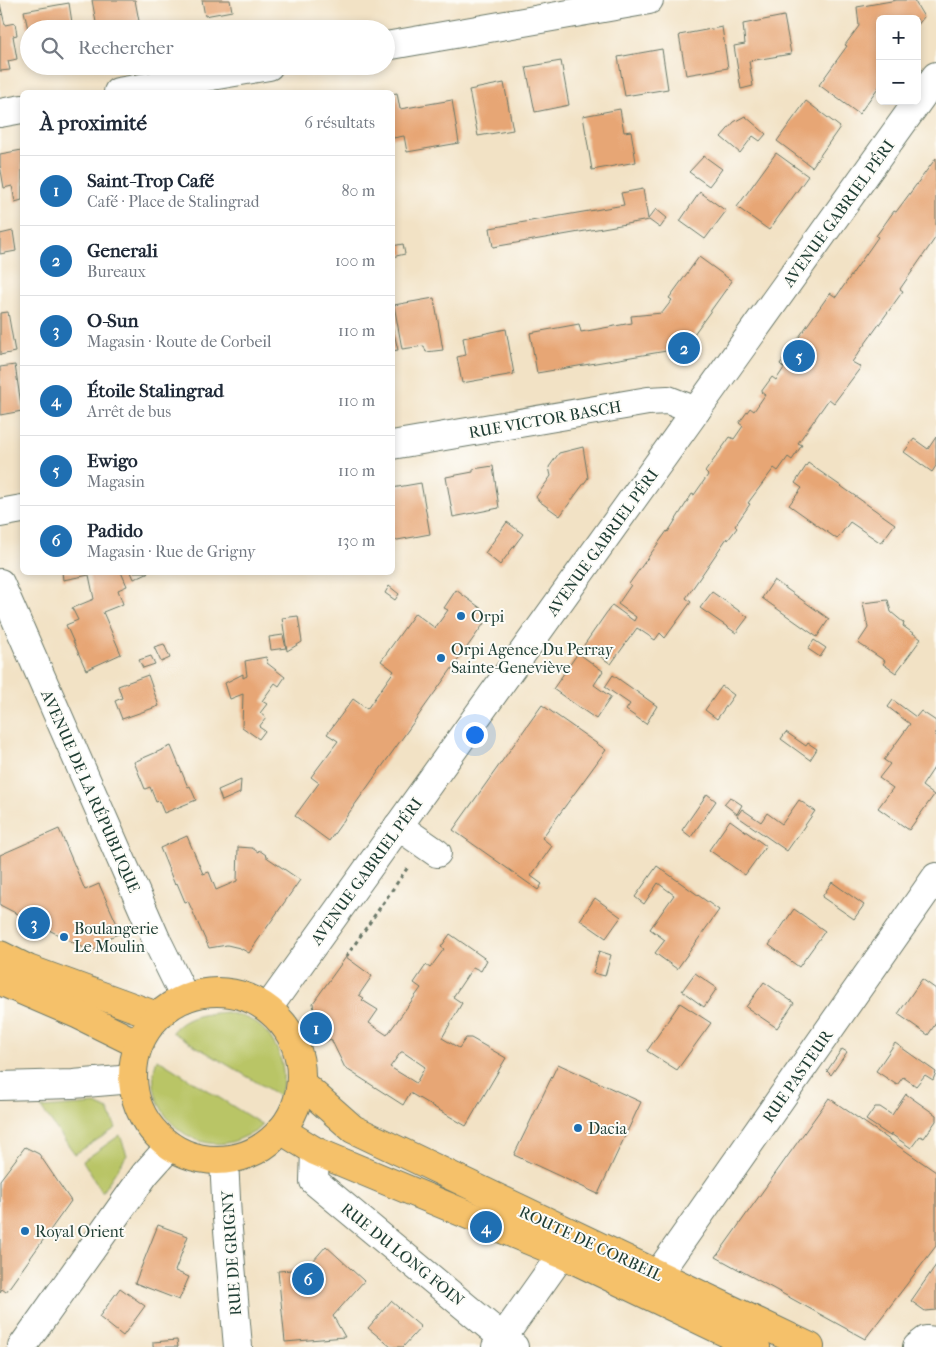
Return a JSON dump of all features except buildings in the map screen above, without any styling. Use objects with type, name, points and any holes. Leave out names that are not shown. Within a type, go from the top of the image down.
[{"type":"main road","points":[[0,955],[28,969],[157,1016]]},
{"type":"main road","points":[[0,981],[79,1015],[138,1044]]},
{"type":"main road","points":[[213,991],[242,995],[268,1008],[288,1029],[299,1055],[301,1083],[295,1108],[282,1130],[256,1150],[224,1160],[196,1158],[170,1146],[146,1121],[138,1105],[133,1080],[138,1044],[157,1016],[185,998],[213,991]]},
{"type":"main road","name":"ROUTE DE CORBEIL","points":[[301,1083],[353,1129],[810,1347]]},
{"type":"main road","name":"ROUTE DE CORBEIL","points":[[282,1130],[315,1151],[562,1254],[756,1347]]},
{"type":"street","points":[[395,44],[650,0]]},
{"type":"street","points":[[130,90],[217,75]]},
{"type":"street","name":"AVENUE GABRIEL PÉRI","points":[[268,1008],[936,76]]},
{"type":"street","points":[[0,113],[20,109]]},
{"type":"street","name":"RUE VICTOR BASCH","points":[[395,444],[648,401],[668,400],[696,411]]},
{"type":"street","points":[[0,513],[20,509]]},
{"type":"street","name":"AVENUE DE LA RÉPUBLIQUE","points":[[0,583],[156,939],[185,998]]},
{"type":"street","points":[[398,826],[437,853]]},
{"type":"street","name":"RUE PASTEUR","points":[[658,1274],[936,878]]},
{"type":"street","points":[[0,1086],[133,1080]]},
{"type":"street","points":[[22,1347],[145,1174],[170,1146]]},
{"type":"street","name":"RUE DU LONG FOIN","points":[[315,1151],[314,1181],[504,1344]]},
{"type":"street","name":"RUE DE GRIGNY","points":[[224,1160],[238,1347]]},
{"type":"street","points":[[504,1344],[562,1254]]},
{"type":"street","points":[[918,1347],[926,1340],[936,1342]]},
{"type":"green space","points":[[226,1012],[249,1019],[267,1033],[273,1042],[282,1063],[283,1085],[280,1096],[172,1032],[184,1022],[197,1016]]},
{"type":"green space","points":[[157,1059],[263,1125],[249,1135],[225,1143],[207,1143],[190,1137],[175,1126],[164,1113],[156,1096],[154,1078]]},
{"type":"green space","points":[[96,1104],[108,1110],[116,1128],[75,1154],[41,1108]]},
{"type":"green space","points":[[120,1135],[127,1155],[102,1192],[83,1161]]},
{"type":"place","name":"Generali","points":[[684,348]]},
{"type":"place","name":"Ewigo","points":[[799,356]]},
{"type":"place","name":"Orpi","points":[[461,616]]},
{"type":"place","name":"Orpi Agence Du Perray Sainte-Geneviève","points":[[441,658]]},
{"type":"place","name":"O-Sun","points":[[34,923]]},
{"type":"place","name":"Boulangerie Le Moulin","points":[[64,937]]},
{"type":"place","name":"Saint-Trop Café","points":[[316,1028]]},
{"type":"place","name":"Dacia","points":[[578,1128]]},
{"type":"place","name":"Étoile Stalingrad","points":[[486,1227]]},
{"type":"place","name":"Royal Orient","points":[[25,1231]]},
{"type":"place","name":"Padido","points":[[308,1279]]}]
